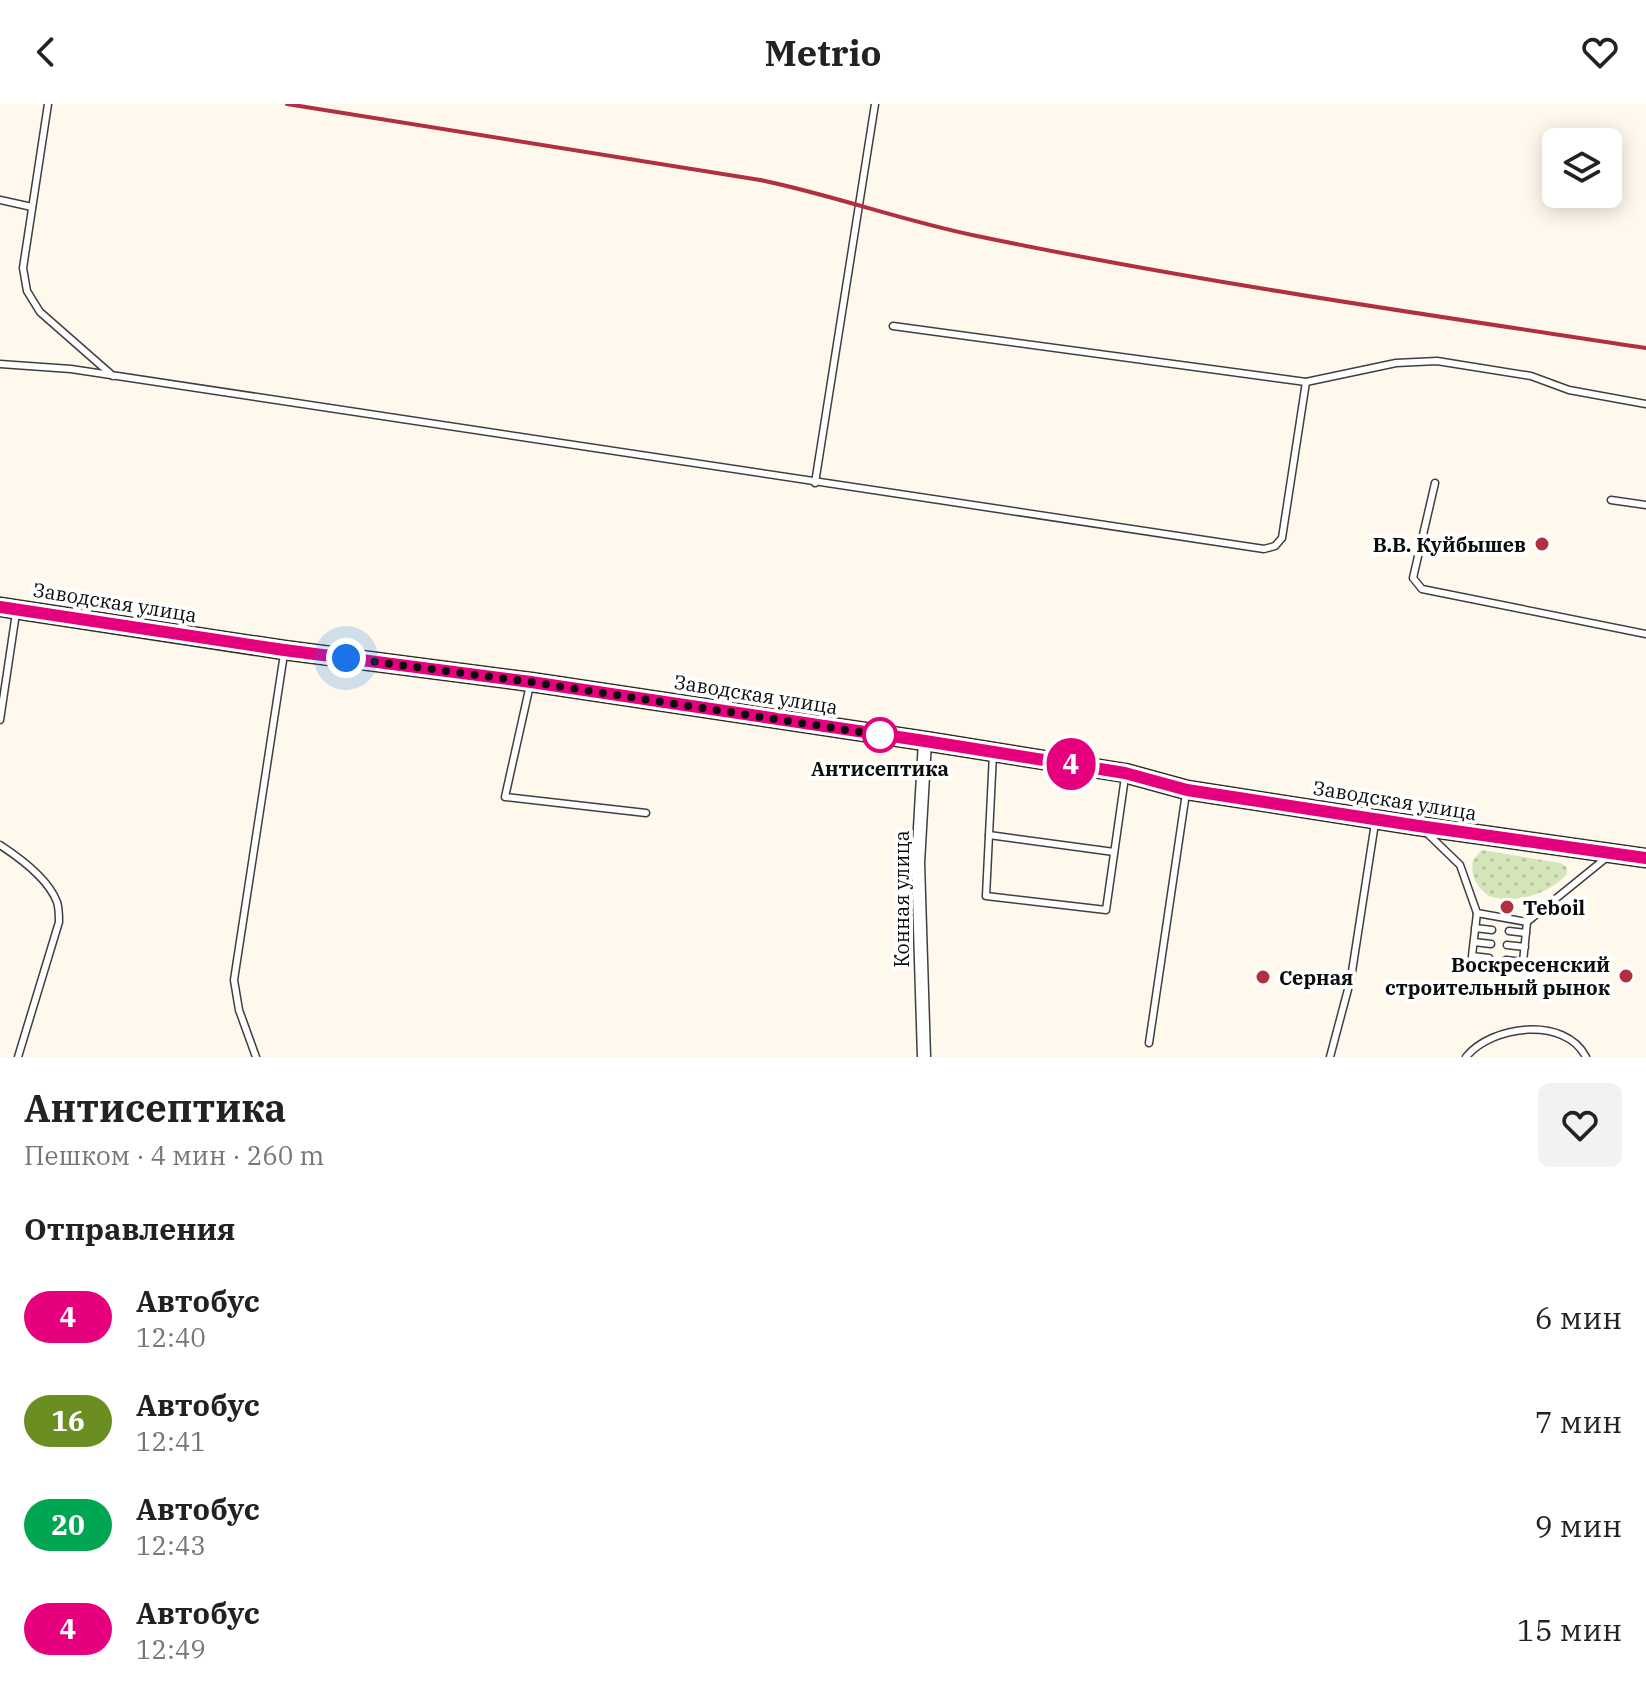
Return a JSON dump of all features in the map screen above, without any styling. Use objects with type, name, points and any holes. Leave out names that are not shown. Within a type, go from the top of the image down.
[{"type":"street","name":"Заводская улица","points":[[8,608],[925,741],[1125,773],[1187,790],[1646,858]]},
{"type":"street","name":"Конная улица","points":[[924,1057],[918,863],[925,741]]},
{"type":"lane","points":[[48,104],[23,268],[27,291],[40,312],[113,376]]},
{"type":"lane","points":[[815,483],[875,104]]},
{"type":"lane","points":[[0,200],[32,207]]},
{"type":"lane","points":[[893,326],[1306,382],[1396,363],[1437,361],[1531,376],[1569,390],[1646,404]]},
{"type":"lane","points":[[0,364],[71,369],[1264,549],[1275,546],[1282,538],[1306,382]]},
{"type":"lane","points":[[1435,483],[1413,578],[1422,589],[1646,634]]},
{"type":"lane","points":[[1611,500],[1646,505]]},
{"type":"lane","points":[[0,720],[8,608]]},
{"type":"lane","points":[[256,1057],[239,1010],[234,980],[284,650]]},
{"type":"lane","points":[[531,682],[505,797],[646,813]]},
{"type":"lane","points":[[993,752],[986,896],[1106,910],[1125,773]]},
{"type":"lane","points":[[1149,1043],[1187,790]]},
{"type":"lane","points":[[1330,1057],[1351,978],[1375,819]]},
{"type":"lane","points":[[1419,826],[1442,844],[1460,865],[1477,913],[1472,956],[1489,958]]},
{"type":"lane","points":[[989,835],[1114,852]]},
{"type":"lane","points":[[0,845],[19,857],[41,880],[56,901],[59,922],[18,1057]]},
{"type":"lane","points":[[1506,960],[1523,962],[1527,922],[1612,853]]},
{"type":"lane","points":[[1477,913],[1527,922]]},
{"type":"lane","points":[[1475,928],[1492,930]]},
{"type":"lane","points":[[1509,931],[1526,933]]},
{"type":"lane","points":[[1474,942],[1491,944]]},
{"type":"lane","points":[[1507,945],[1525,947]]},
{"type":"lane","points":[[1466,1057],[1486,1042],[1531,1029],[1552,1032],[1572,1040],[1586,1057]]},
{"type":"green space","points":[[1482,850],[1560,863],[1567,867],[1567,874],[1542,892],[1512,899],[1491,897],[1478,886],[1473,872],[1473,860]]},
{"type":"railway","points":[[287,104],[760,180],[949,230],[1143,268],[1646,348]]},
{"type":"bus line","name":"4","points":[[0,607],[925,741],[1125,773],[1187,790],[1646,858]]},
{"type":"place","name":"В.В. Куйбышев","points":[[1542,544]]},
{"type":"place","name":"Антисептика","points":[[880,735]]},
{"type":"place","name":"Teboil","points":[[1507,907]]},
{"type":"place","name":"Воскресенский строительный рынок","points":[[1626,976]]},
{"type":"place","name":"Серная","points":[[1263,977]]},
{"type":"route","points":[[346,658],[531,682],[880,735]]}]
